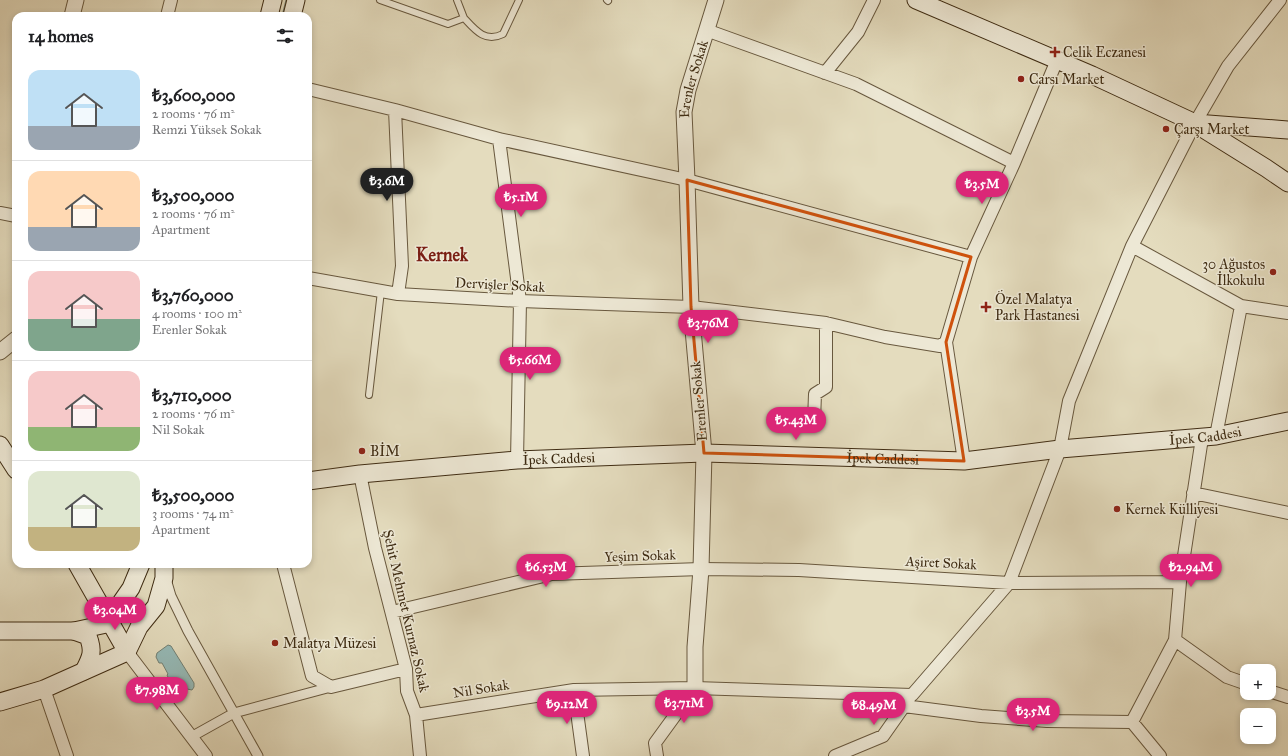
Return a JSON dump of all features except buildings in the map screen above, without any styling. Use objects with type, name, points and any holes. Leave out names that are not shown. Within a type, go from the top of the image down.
[{"type":"main road","points":[[270,12],[273,0]]},
{"type":"main road","points":[[293,12],[296,0]]},
{"type":"main road","points":[[916,0],[1092,75],[1195,123],[1288,183]]},
{"type":"main road","points":[[1195,123],[1288,130]]},
{"type":"main road","name":"İpek Caddesi","points":[[312,480],[360,474],[517,460],[704,453],[964,461],[1060,449],[1209,437],[1288,421]]},
{"type":"main road","points":[[0,445],[12,464]]},
{"type":"main road","points":[[79,568],[127,652]]},
{"type":"main road","points":[[0,631],[74,631],[111,622],[131,588],[139,568]]},
{"type":"main road","points":[[0,702],[44,689],[127,652],[139,627],[156,606],[161,590],[164,568]]},
{"type":"main road","points":[[119,607],[120,615],[127,623],[139,627]]},
{"type":"main road","points":[[74,631],[88,636],[92,647],[89,660],[84,671]]},
{"type":"street","points":[[73,12],[76,0]]},
{"type":"street","points":[[167,12],[171,0]]},
{"type":"street","name":"Erenler Sokak","points":[[695,688],[695,647],[701,569],[704,453],[691,307],[684,112],[688,90],[716,0]]},
{"type":"street","points":[[825,73],[858,32],[874,0]]},
{"type":"street","points":[[835,756],[883,736],[912,695],[1009,583],[1060,449],[1069,401],[1132,246],[1195,123],[1228,66],[1280,0]]},
{"type":"street","points":[[706,30],[856,84],[1014,163]]},
{"type":"street","points":[[964,461],[946,342],[971,257],[1014,163],[1057,60]]},
{"type":"street","points":[[312,90],[500,138],[687,180],[971,257]]},
{"type":"street","points":[[395,110],[402,266],[398,294]]},
{"type":"street","points":[[500,138],[520,301],[517,460]]},
{"type":"street","points":[[0,213],[12,215]]},
{"type":"street","points":[[1132,246],[1241,306],[1288,313]]},
{"type":"street","name":"Dervişler Sokak","points":[[312,279],[398,294],[520,301],[691,307],[826,323],[892,338],[940,346],[946,342]]},
{"type":"street","points":[[1132,722],[1175,640],[1180,582],[1193,493],[1209,437],[1241,306]]},
{"type":"street","points":[[814,421],[815,394],[826,387],[826,323]]},
{"type":"street","points":[[0,352],[12,342]]},
{"type":"street","name":"Şehit Mehmet Kurnaz Sokak","points":[[360,474],[375,548],[406,668],[406,691],[416,714],[420,756]]},
{"type":"street","points":[[1193,493],[1288,513]]},
{"type":"street","points":[[164,568],[171,596],[188,631],[258,756]]},
{"type":"street","points":[[283,568],[312,676],[331,687]]},
{"type":"street","name":"Aşiret Sokak","points":[[701,569],[799,570],[1009,583],[1180,582]]},
{"type":"street","name":"Yeşim Sokak","points":[[392,612],[552,574],[701,569]]},
{"type":"street","points":[[1175,640],[1227,677],[1240,682]]},
{"type":"street","points":[[127,652],[206,756]]},
{"type":"street","points":[[191,737],[234,713],[406,668]]},
{"type":"street","points":[[657,756],[655,743],[695,688]]},
{"type":"street","name":"Nil Sokak","points":[[416,714],[574,690],[695,688],[912,695]]},
{"type":"street","points":[[44,689],[67,756]]},
{"type":"street","points":[[574,690],[583,756]]},
{"type":"street","points":[[1276,693],[1288,697]]},
{"type":"street","points":[[904,706],[1003,718],[1048,721],[1132,722],[1160,756]]},
{"type":"lane","points":[[380,0],[448,24],[464,18]]},
{"type":"lane","points":[[457,0],[464,18],[478,33],[486,36],[499,36],[503,34],[520,0]]},
{"type":"lane","points":[[369,395],[381,291]]},
{"type":"highlighted area","points":[[687,180],[971,257],[946,342],[964,461],[704,453],[691,307]]},
{"type":"water","points":[[168,645],[171,646],[194,683],[192,690],[187,689],[186,687],[172,686],[162,663],[159,663],[156,657],[157,653]]},
{"type":"waterway","points":[[284,12],[287,0]]},
{"type":"place","name":"Celik Eczanesi","points":[[1055,52]]},
{"type":"place","name":"Carsı Market","points":[[1021,79]]},
{"type":"place","name":"Çarşı Market","points":[[1166,129]]},
{"type":"place","name":"30 Ağustos İlkokulu","points":[[1273,272]]},
{"type":"place","name":"Özel Malatya Park Hastanesi","points":[[986,307]]},
{"type":"place","name":"BİM","points":[[362,451]]},
{"type":"place","name":"Kernek Külliyesi","points":[[1117,509]]},
{"type":"place","name":"Malatya Müzesi","points":[[275,643]]},
{"type":"district","name":"Kernek","points":[[442,255]]}]
